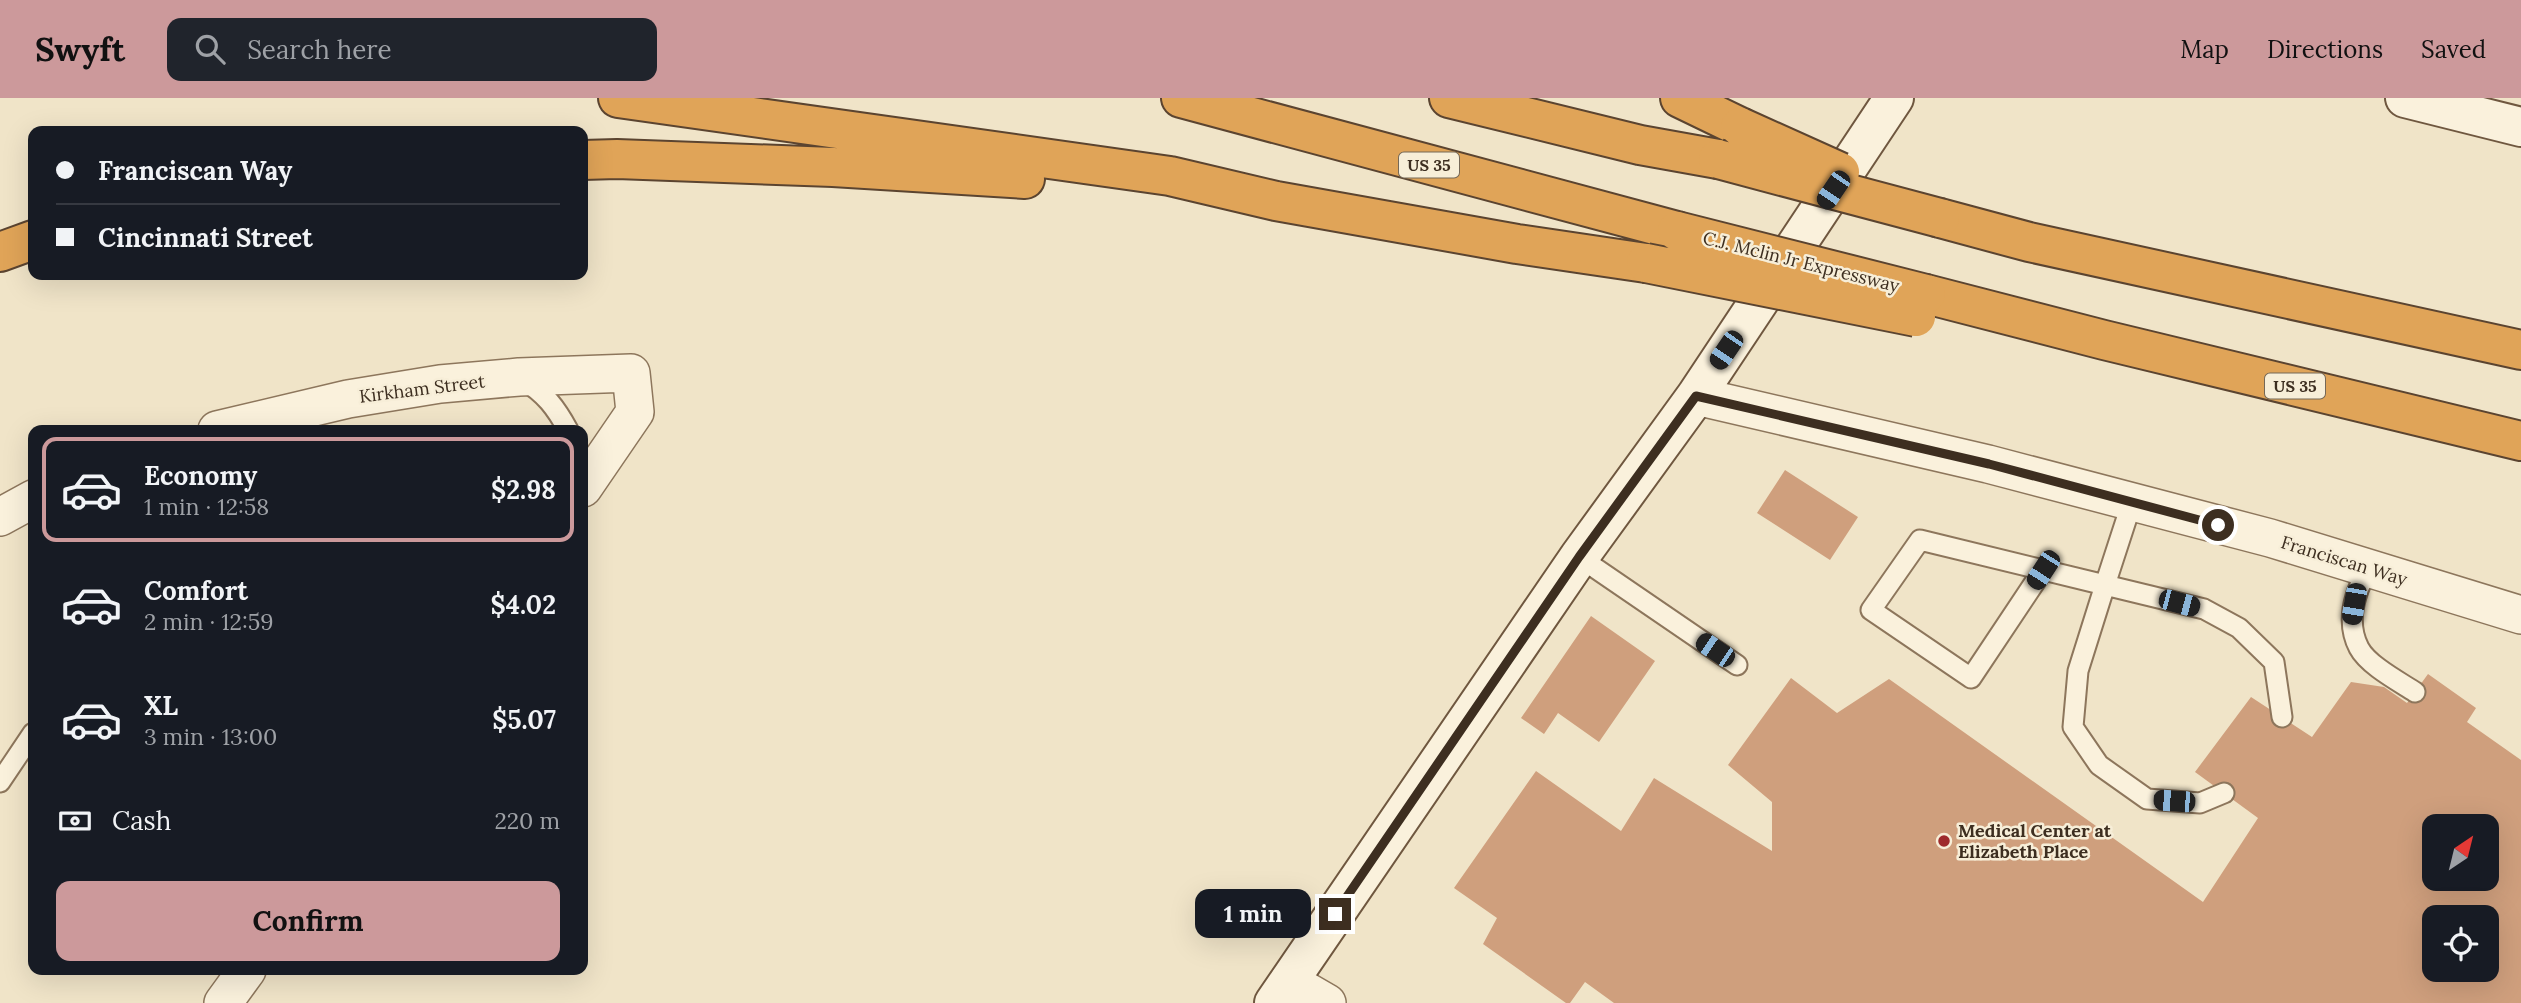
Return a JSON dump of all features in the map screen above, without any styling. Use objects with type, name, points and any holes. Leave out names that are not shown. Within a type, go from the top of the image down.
[{"type":"highway","points":[[618,98],[1170,176],[1276,201],[1517,244],[1921,306]]},
{"type":"highway","name":"C.J. Mclin Jr Expressway","points":[[1181,98],[1676,231],[1921,306]]},
{"type":"highway","points":[[1449,98],[1640,145],[1718,159],[2029,242],[2521,350]]},
{"type":"highway","points":[[1680,98],[1940,218]]},
{"type":"highway","points":[[588,160],[847,168],[1037,180],[1165,196],[1276,201]]},
{"type":"highway","points":[[0,252],[28,242]]},
{"type":"highway","name":"US 35","points":[[1921,306],[2104,340],[2504,437]]},
{"type":"street","points":[[1327,1003],[1282,992],[1579,557],[1696,396],[1895,98]]},
{"type":"street","points":[[2405,98],[2521,127]]},
{"type":"street","name":"Kirkham Street","points":[[238,425],[348,399],[440,384],[519,377],[631,373],[635,412],[588,481]]},
{"type":"street","name":"Franciscan Way","points":[[1696,396],[1989,464],[2270,538],[2521,615]]},
{"type":"street","points":[[0,517],[28,502]]},
{"type":"street","points":[[223,1003],[243,975]]},
{"type":"lane","points":[[519,377],[540,390],[556,408],[565,425]]},
{"type":"lane","points":[[2149,507],[2105,584],[2078,671],[2073,727],[2099,765],[2147,799],[2200,803],[2224,793]]},
{"type":"lane","points":[[2043,570],[1971,678],[1871,610],[1920,540],[2204,609],[2239,628],[2274,662],[2282,717]]},
{"type":"lane","points":[[1579,557],[1737,665]]},
{"type":"lane","points":[[2368,569],[2356,590],[2352,619],[2359,648],[2376,666],[2414,692]]},
{"type":"lane","points":[[0,782],[28,740]]},
{"type":"building","points":[[1785,470],[1858,517],[1830,560],[1757,513]]},
{"type":"building","points":[[1591,616],[1655,661],[1599,742],[1558,713],[1544,734],[1521,718]]},
{"type":"building","name":"Medical Center at Elizabeth Place","points":[[2428,674],[2476,708],[2467,722],[2521,760],[2521,1003],[1614,1003],[1585,982],[1570,1003],[1566,1003],[1483,944],[1497,918],[1454,888],[1536,771],[1621,831],[1654,778],[1772,851],[1772,802],[1728,765],[1791,678],[1837,713],[1889,679],[2203,902],[2258,818],[2195,772],[2251,697],[2312,737],[2351,682],[2384,687],[2407,703]]},
{"type":"place","name":"Medical Center at Elizabeth Place","points":[[1944,841]]},
{"type":"route","points":[[1335,914],[1579,557],[1696,396],[1989,464],[2218,525]]}]
